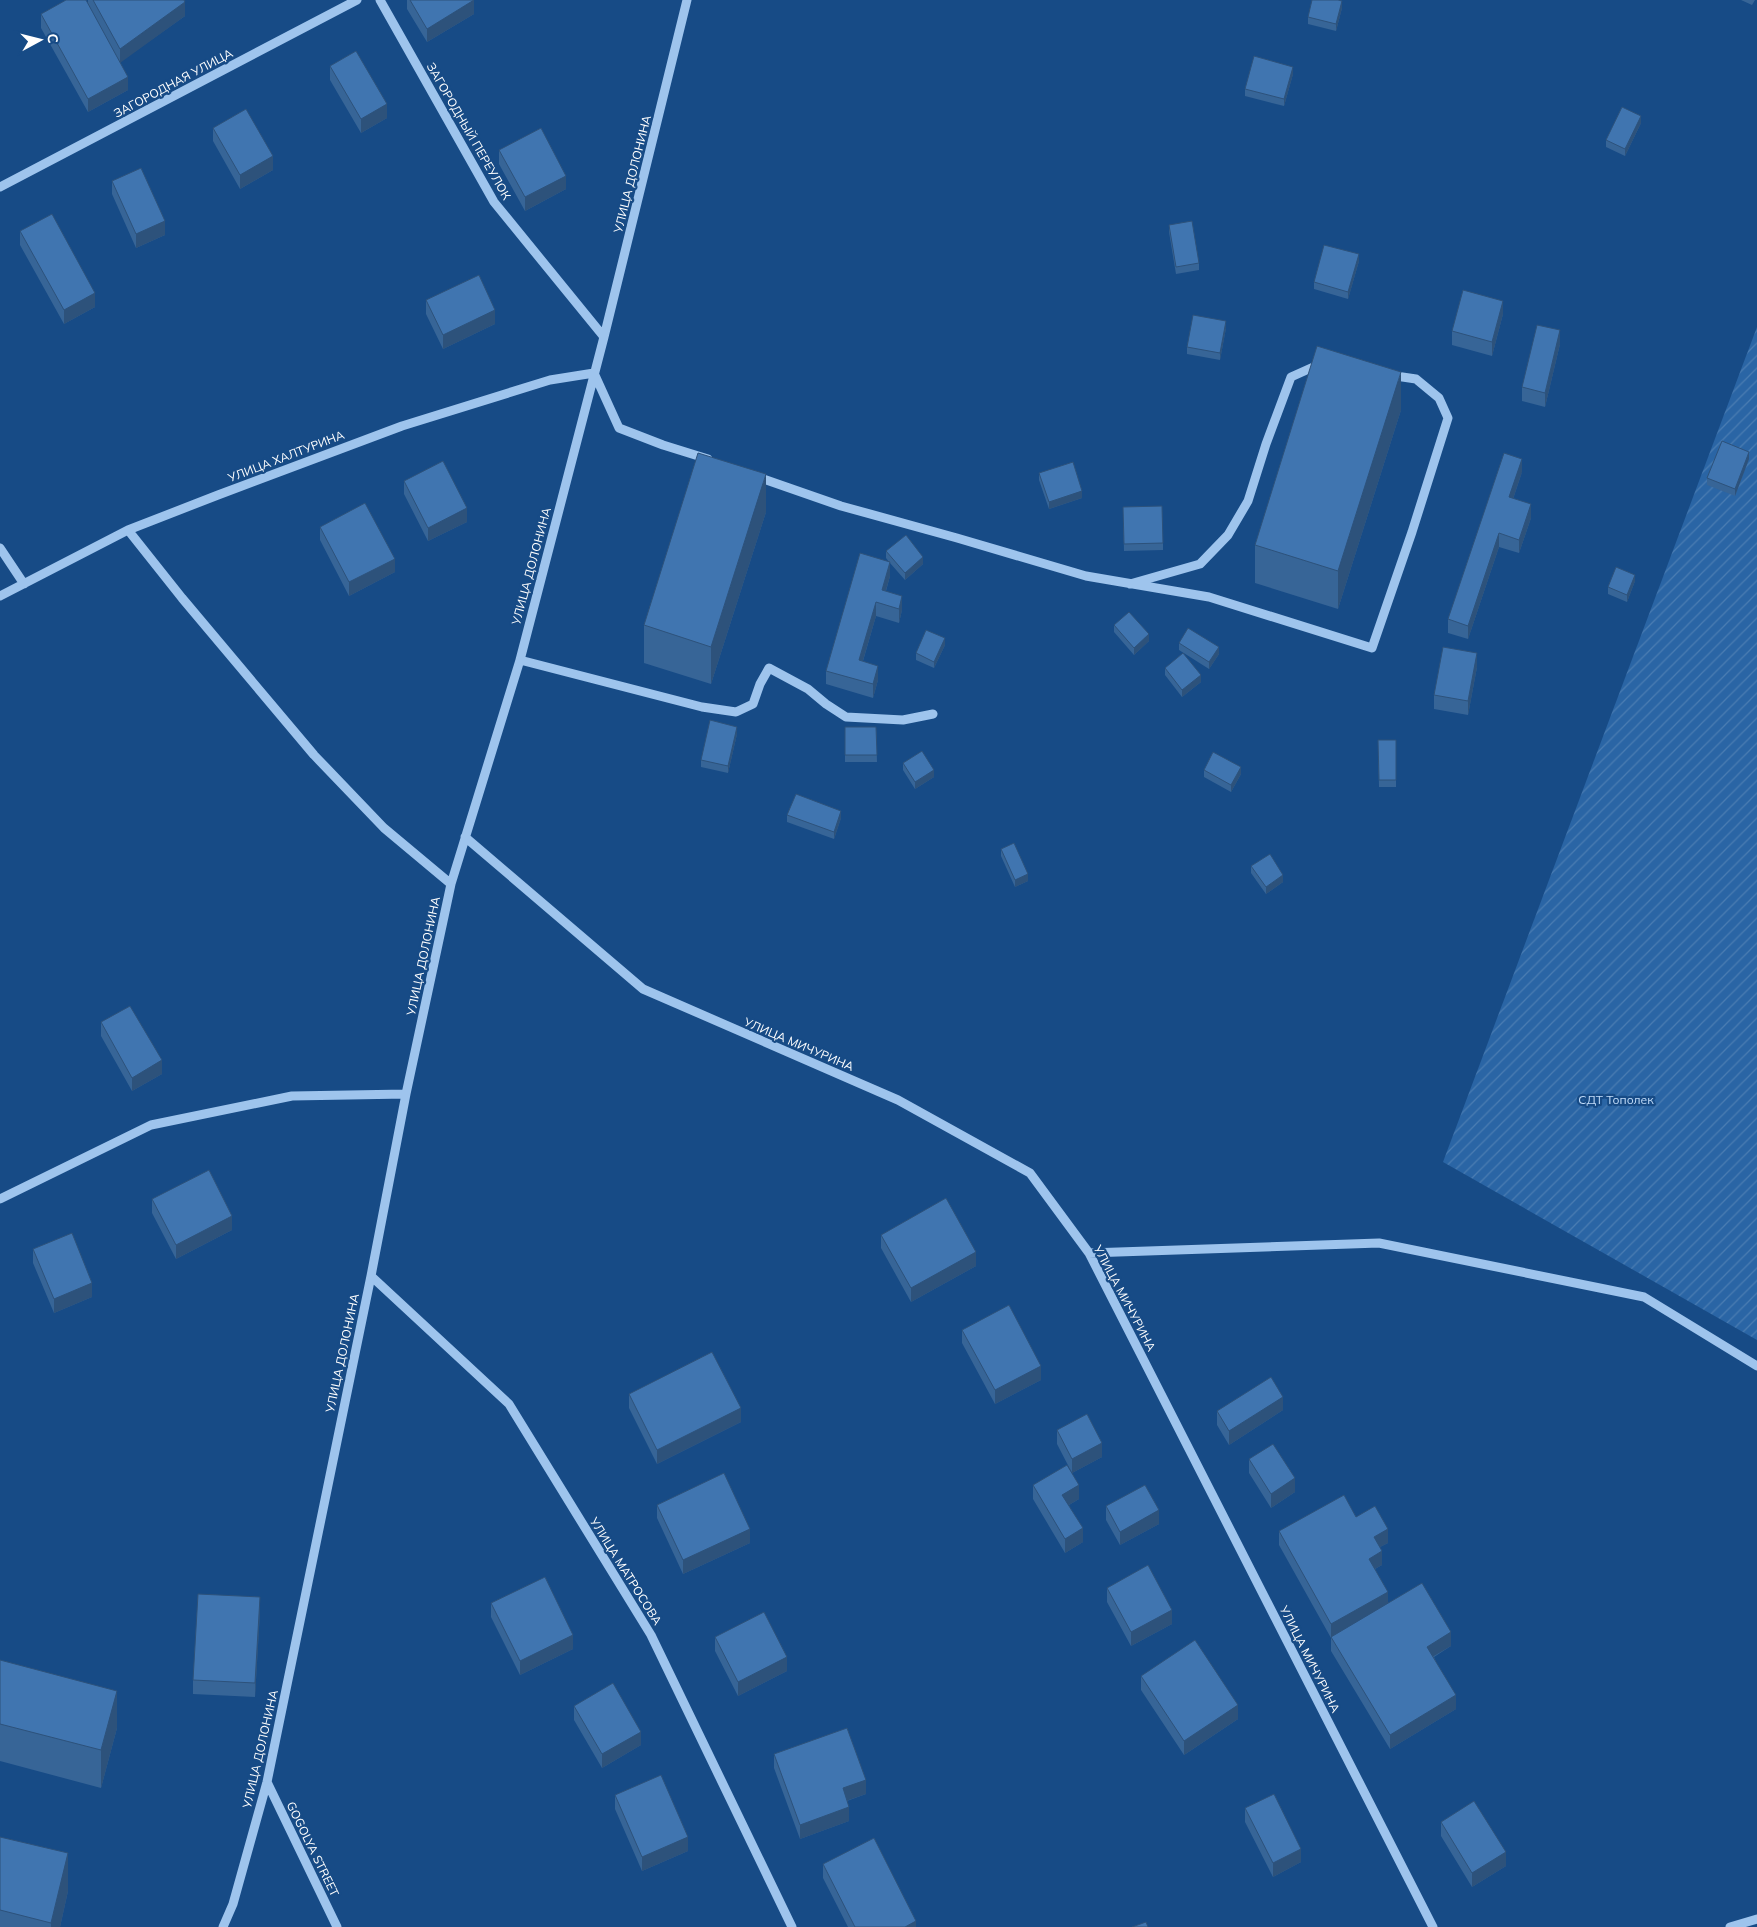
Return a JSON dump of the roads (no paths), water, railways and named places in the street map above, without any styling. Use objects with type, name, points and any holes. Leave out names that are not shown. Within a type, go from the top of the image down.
[{"type":"street","name":"ЗАГОРОДНАЯ УЛИЦА","points":[[0,187],[357,0]]},
{"type":"street","name":"ЗАГОРОДНЫЙ ПЕРЕУЛОК","points":[[380,0],[494,202],[604,337]]},
{"type":"street","name":"УЛИЦА ДОЛОНИНА","points":[[223,1927],[233,1904],[267,1782],[371,1276],[406,1094],[451,884],[520,660],[604,337],[687,0]]},
{"type":"street","points":[[1130,584],[1200,564],[1228,535],[1248,501],[1266,444],[1291,377],[1320,364],[1330,364]]},
{"type":"street","points":[[594,372],[618,428],[663,445],[715,461]]},
{"type":"street","name":"УЛИЦА ХАЛТУРИНА","points":[[0,596],[128,530],[402,426],[550,380],[594,372]]},
{"type":"street","points":[[747,473],[841,506],[1086,576],[1208,598],[1372,648],[1412,532],[1448,418],[1439,398],[1416,379],[1382,373]]},
{"type":"street","points":[[128,530],[182,598],[314,754],[384,828],[451,884]]},
{"type":"street","points":[[0,548],[24,584]]},
{"type":"street","points":[[520,660],[702,707],[736,712],[753,704],[760,684],[769,668],[808,689],[846,717],[903,720],[933,714]]},
{"type":"street","name":"УЛИЦА МИЧУРИНА","points":[[465,837],[643,990],[898,1100],[1030,1173],[1089,1253],[1433,1927]]},
{"type":"street","points":[[0,1198],[151,1124],[292,1096],[406,1094]]},
{"type":"street","points":[[1089,1253],[1379,1243],[1644,1297],[1757,1366]]},
{"type":"street","name":"УЛИЦА МАТРОСОВА","points":[[371,1276],[510,1404],[651,1635],[792,1927]]},
{"type":"street","name":"GOGOLYA STREET","points":[[267,1782],[337,1927]]},
{"type":"street","points":[[1730,1927],[1757,1919]]},
{"type":"park label","name":"СДТ Тополек","points":[[1616,1099]]}]
